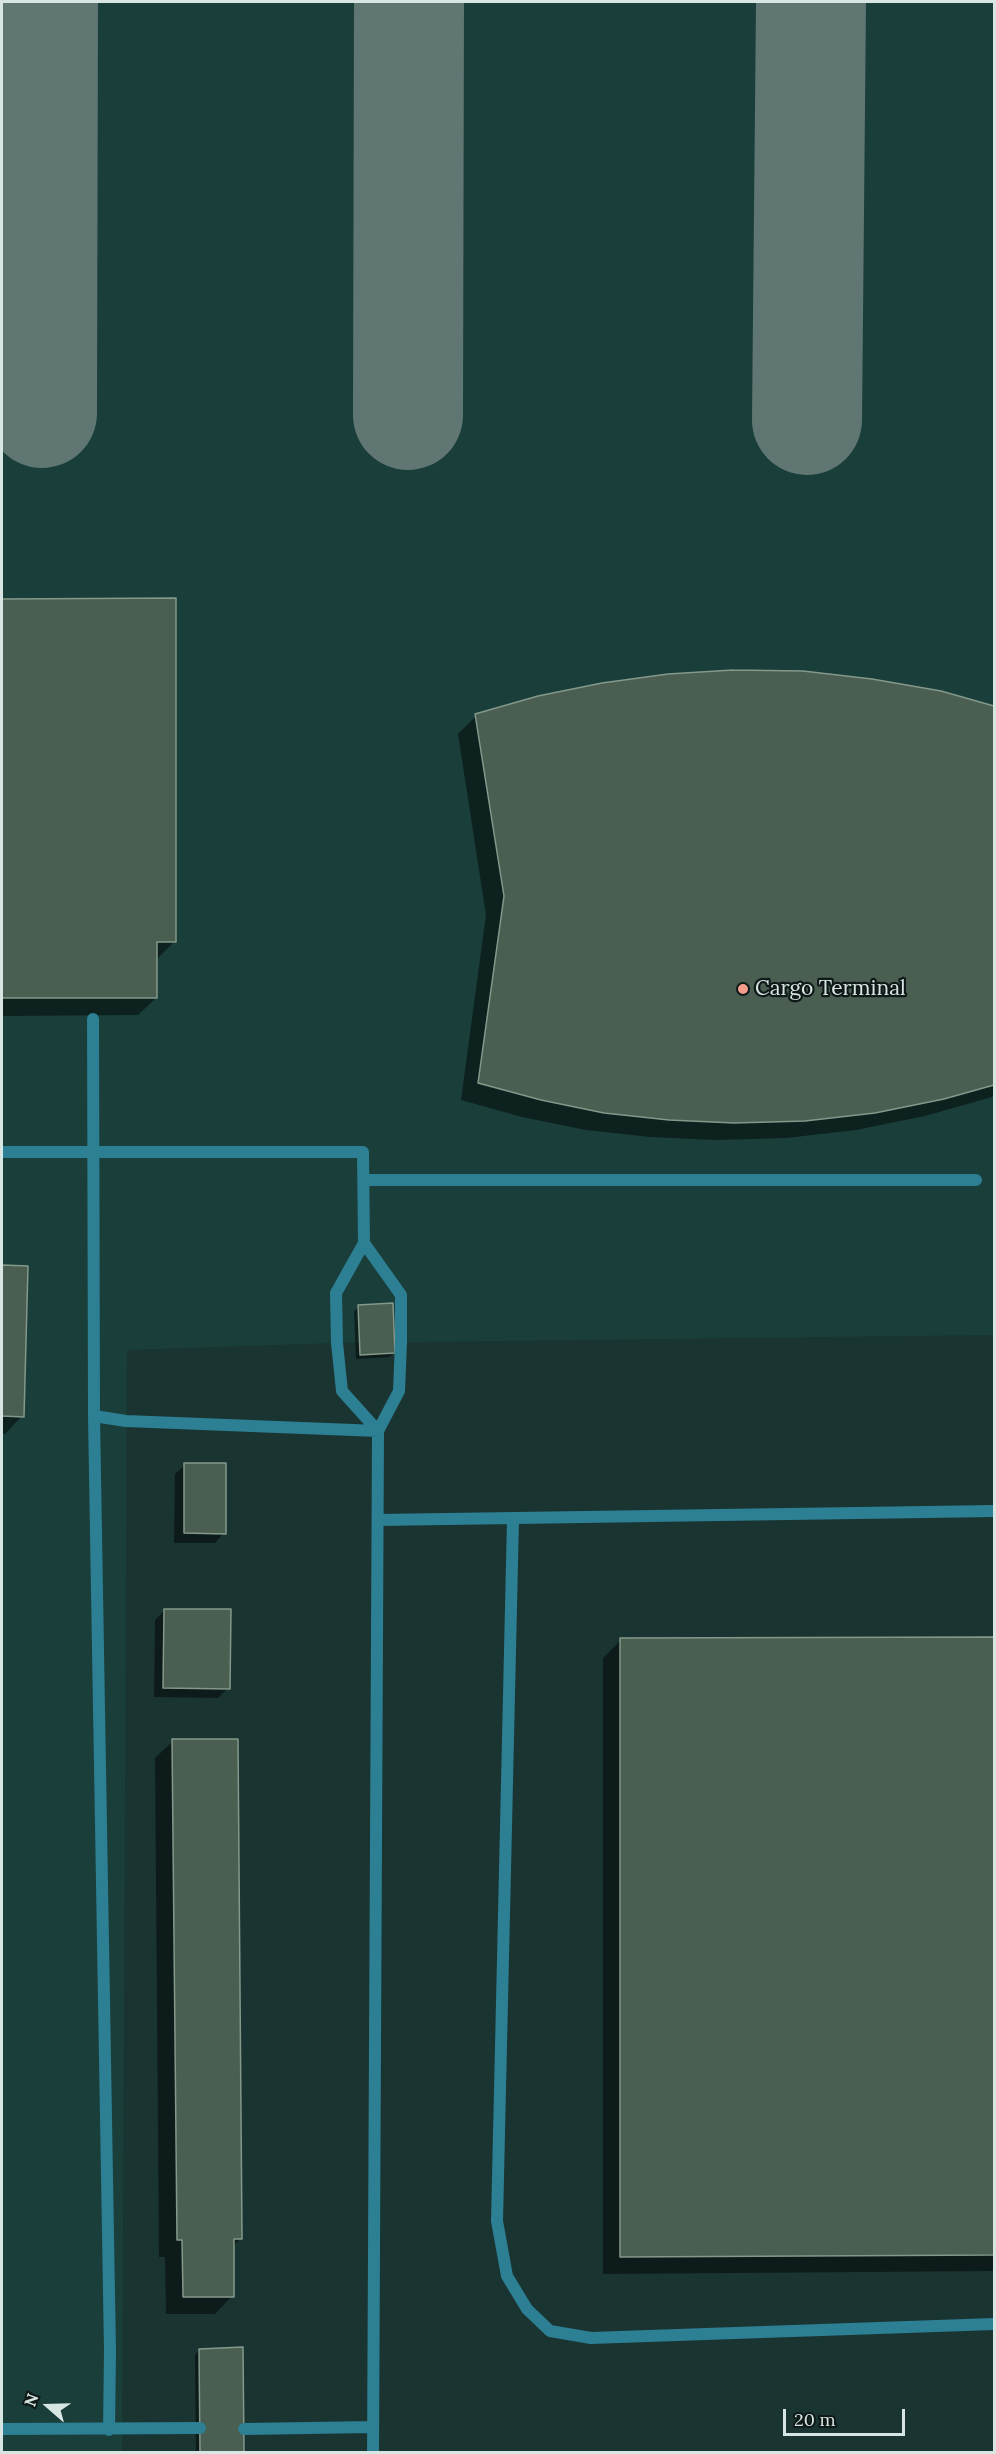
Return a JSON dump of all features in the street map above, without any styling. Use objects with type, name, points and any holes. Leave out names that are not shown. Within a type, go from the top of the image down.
[{"type":"lane","points":[[93,1019],[94,1416],[110,2351],[109,2430]]},
{"type":"lane","points":[[2,1152],[92,1150],[363,1152],[364,1243],[336,1293],[337,1343],[342,1390],[378,1431]]},
{"type":"lane","points":[[365,1180],[976,1180]]},
{"type":"lane","points":[[364,1243],[401,1295],[399,1391],[378,1431],[373,2452]]},
{"type":"lane","points":[[94,1416],[126,1421],[378,1431]]},
{"type":"lane","points":[[378,1520],[994,1511]]},
{"type":"lane","points":[[513,1519],[497,2221],[507,2276],[527,2309],[550,2331],[591,2338],[994,2324]]},
{"type":"lane","points":[[244,2429],[373,2427]]},
{"type":"lane","points":[[2,2430],[200,2428]]},
{"type":"shaded area","points":[[2,2],[994,2],[994,1335],[337,1343],[127,1350],[122,2452],[2,2452]]},
{"type":"building","points":[[176,598],[176,942],[157,942],[157,998],[2,998],[2,599]]},
{"type":"building","name":"Cargo Terminal","points":[[733,670],[803,671],[872,679],[941,691],[994,706],[994,1085],[944,1099],[875,1113],[805,1121],[734,1123],[669,1120],[604,1113],[541,1100],[478,1083],[504,896],[475,714],[538,696],[602,683],[668,674]]},
{"type":"building","points":[[2,1265],[28,1266],[24,1417],[2,1416]]},
{"type":"building","points":[[393,1303],[395,1353],[360,1355],[358,1305]]},
{"type":"building","points":[[184,1463],[226,1463],[226,1534],[184,1533]]},
{"type":"building","points":[[164,1609],[231,1609],[230,1689],[163,1688]]},
{"type":"building","points":[[994,1637],[994,2255],[620,2257],[620,1638]]},
{"type":"building","points":[[172,1739],[238,1739],[242,2239],[234,2239],[234,2297],[183,2297],[182,2240],[177,2240]]},
{"type":"building","points":[[243,2347],[244,2452],[200,2452],[199,2349]]},
{"type":"taxiway","points":[[42,413],[43,2]]},
{"type":"taxiway","points":[[408,415],[409,2]]},
{"type":"taxiway","points":[[807,420],[811,2]]},
{"type":"place","name":"Cargo Terminal","points":[[743,989]]}]
